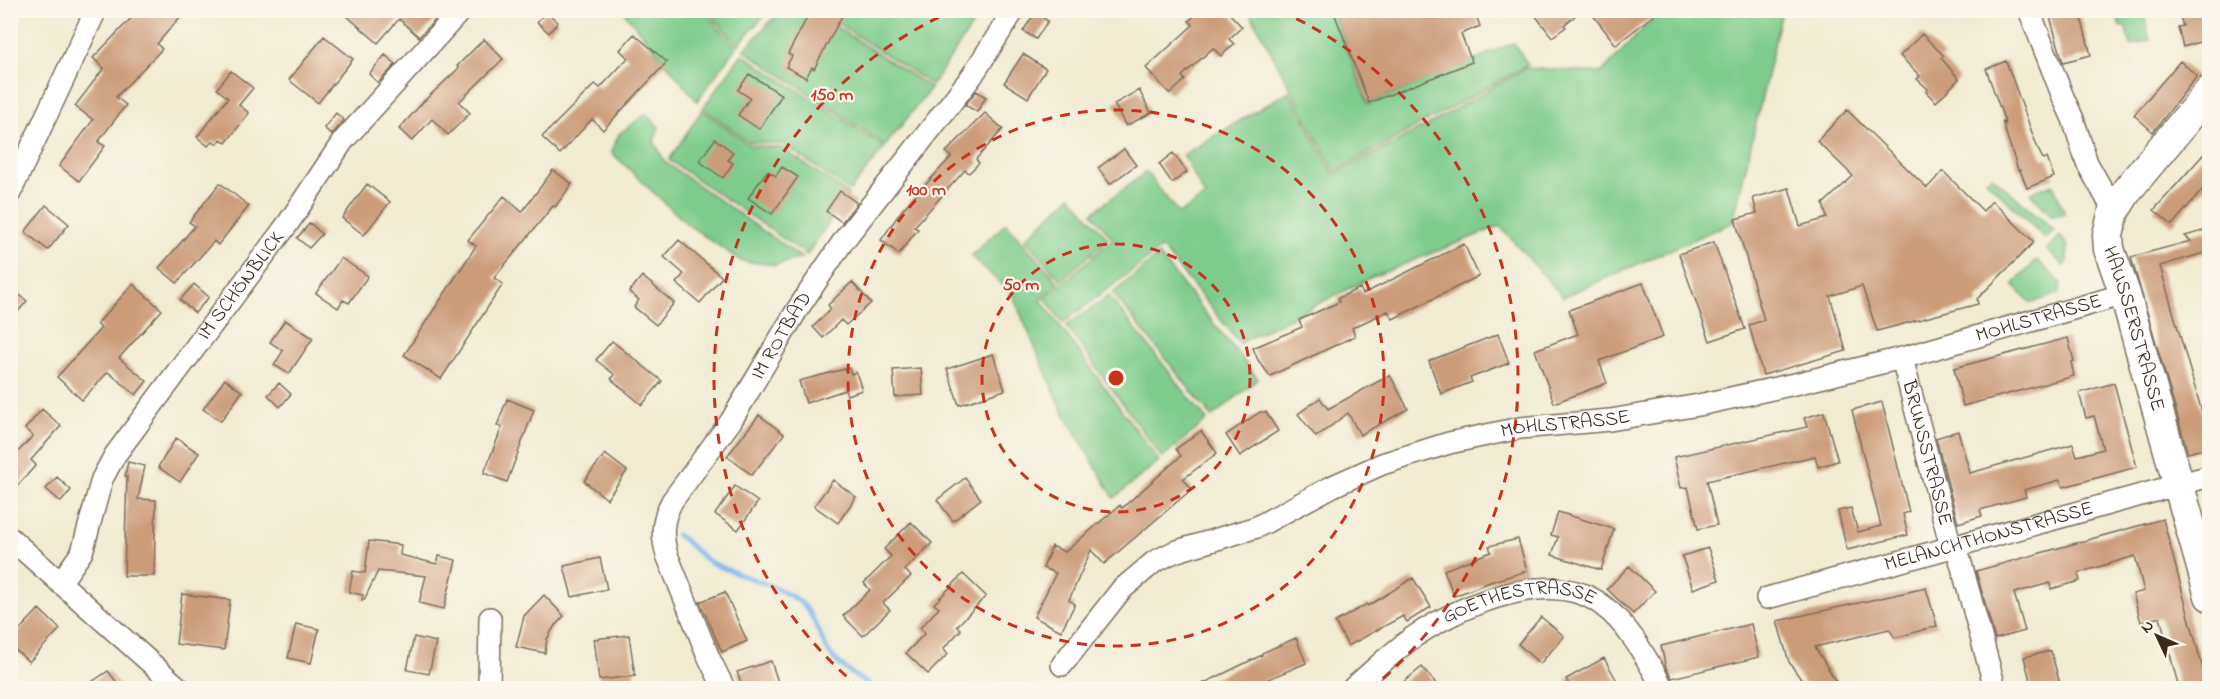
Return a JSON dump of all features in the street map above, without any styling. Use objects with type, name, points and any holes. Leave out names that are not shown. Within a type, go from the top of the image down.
[{"type":"main road","points":[[2114,211],[2128,189],[2210,91]]},
{"type":"main road","name":"HAUSSERSTRASSE","points":[[2114,211],[2108,235],[2109,249],[2125,294],[2210,596]]},
{"type":"street","points":[[10,193],[96,10]]},
{"type":"street","name":"IM SCHÖNBLICK","points":[[60,583],[82,552],[102,479],[115,454],[289,222],[344,141],[461,10]]},
{"type":"street","name":"IM ROTBAD","points":[[724,688],[709,658],[667,555],[662,527],[665,514],[736,413],[821,274],[888,182],[972,76],[1014,10]]},
{"type":"street","points":[[2029,10],[2073,119],[2087,163],[2114,211]]},
{"type":"street","name":"MOHLSTRASSE","points":[[1062,665],[1121,590],[1154,562],[1174,552],[1257,528],[1333,486],[1382,464],[1449,443],[1520,428],[1610,420],[1699,405],[1902,358],[2125,294]]},
{"type":"street","name":"BRUNSSTRASSE","points":[[1902,358],[1995,688]]},
{"type":"street","name":"MELANCHTHONSTRASSE","points":[[1767,598],[2210,476]]},
{"type":"street","points":[[10,538],[179,688]]},
{"type":"street","name":"GOETHESTRASSE","points":[[1356,687],[1414,637],[1439,621],[1506,594],[1531,588],[1555,587],[1578,593],[1600,603],[1616,616],[1629,631],[1663,688]]},
{"type":"street","points":[[489,688],[490,618]]},
{"type":"green space","points":[[623,11],[704,11],[736,47],[697,101]]},
{"type":"green space","points":[[708,11],[768,11],[738,45]]},
{"type":"green space","points":[[780,11],[812,11],[931,88],[886,145],[744,50]]},
{"type":"green space","points":[[819,11],[982,11],[932,85]]},
{"type":"green space","points":[[1249,11],[1333,11],[1368,104],[1514,43],[1528,65],[1335,172]]},
{"type":"green space","points":[[1660,11],[1782,11],[1733,222],[1563,297],[1500,226],[1372,277],[1240,343],[1162,248],[1063,323],[1045,298],[1113,239],[1092,213],[1146,172],[1179,214],[1205,196],[1183,155],[1289,91],[1334,175],[1435,121],[1526,68],[1601,73]]},
{"type":"green space","points":[[2116,11],[2143,11],[2150,40],[2131,46],[2125,26],[2120,27]]},
{"type":"green space","points":[[742,54],[885,147],[850,191],[783,144],[749,142],[703,108]]},
{"type":"green space","points":[[702,110],[749,145],[782,148],[848,194],[807,255],[669,160]]},
{"type":"green space","points":[[646,114],[659,127],[654,141],[665,162],[802,258],[776,265],[741,261],[688,225],[611,152],[619,134]]},
{"type":"green space","points":[[1992,176],[2054,230],[2046,239],[1986,180]]},
{"type":"green space","points":[[2053,184],[2065,214],[2051,215],[2030,193]]},
{"type":"green space","points":[[1071,196],[1108,239],[1061,280],[1025,239]]},
{"type":"green space","points":[[1006,223],[1059,283],[1040,299],[1159,461],[1114,498],[1062,410],[1012,294],[971,256]]},
{"type":"green space","points":[[2060,236],[2068,246],[2064,266],[2047,250]]},
{"type":"green space","points":[[1159,255],[1258,379],[1212,417],[1113,293]]},
{"type":"green space","points":[[2037,260],[2061,283],[2059,294],[2031,303],[2013,285]]},
{"type":"green space","points":[[1109,296],[1207,420],[1162,458],[1066,326]]},
{"type":"building","points":[[139,10],[186,10],[157,44],[162,49],[116,97],[126,105],[98,142],[105,146],[79,181],[59,166],[93,120],[75,106],[104,68],[93,58]]},
{"type":"building","points":[[340,10],[428,10],[437,18],[419,37],[399,19],[378,43]]},
{"type":"building","points":[[811,10],[845,10],[814,69],[812,67],[806,78],[786,67],[792,56],[788,54]]},
{"type":"building","points":[[1200,10],[1226,10],[1242,27],[1229,39],[1234,44],[1221,56],[1213,48],[1182,76],[1185,80],[1170,94],[1146,68],[1193,25],[1189,21]]},
{"type":"building","points":[[1333,10],[1474,10],[1480,26],[1461,34],[1472,62],[1369,103]]},
{"type":"building","points":[[1531,10],[1582,10],[1564,25],[1566,27],[1552,37]]},
{"type":"building","points":[[1589,10],[1660,10],[1616,45]]},
{"type":"building","points":[[2048,10],[2079,10],[2091,55],[2063,62]]},
{"type":"building","points":[[2178,10],[2210,10],[2210,39],[2183,47],[2178,27],[2183,26]]},
{"type":"building","points":[[546,12],[558,22],[549,33],[537,22]]},
{"type":"building","points":[[1035,13],[1048,21],[1036,39],[1023,31]]},
{"type":"building","points":[[634,34],[667,62],[603,130],[592,119],[560,154],[542,137],[595,84],[600,88],[628,58],[620,50]]},
{"type":"building","points":[[1922,34],[1944,56],[1941,58],[1959,79],[1936,102],[1926,92],[1928,89],[1917,79],[1920,76],[1900,56]]},
{"type":"building","points":[[324,36],[353,59],[318,103],[289,80]]},
{"type":"building","points":[[484,39],[503,59],[459,102],[470,113],[448,135],[432,119],[412,141],[399,129]]},
{"type":"building","points":[[1023,54],[1046,69],[1028,98],[1004,83]]},
{"type":"building","points":[[385,55],[396,64],[378,83],[369,74]]},
{"type":"building","points":[[2006,61],[2038,149],[2043,159],[2047,158],[2054,177],[2027,188],[2018,170],[2002,121],[2006,125],[1986,69]]},
{"type":"building","points":[[2180,61],[2197,76],[2153,132],[2134,115]]},
{"type":"building","points":[[231,71],[253,88],[239,105],[249,113],[226,143],[221,139],[217,144],[213,141],[208,146],[197,137],[228,98],[217,89]]},
{"type":"building","points":[[749,74],[782,95],[759,129],[738,115],[750,98],[738,90]]},
{"type":"building","points":[[1139,90],[1151,113],[1126,126],[1114,104]]},
{"type":"building","points":[[976,91],[986,97],[977,112],[965,105]]},
{"type":"building","points":[[1847,110],[1927,188],[1943,171],[1983,211],[1992,201],[2034,242],[1977,299],[1978,304],[1877,331],[1862,286],[1830,296],[1846,351],[1763,375],[1749,325],[1764,320],[1735,219],[1757,213],[1753,198],[1789,188],[1800,226],[1827,218],[1823,204],[1853,176],[1817,141]]},
{"type":"building","points":[[336,113],[344,120],[332,135],[324,128]]},
{"type":"building","points":[[985,113],[1003,129],[976,159],[979,163],[969,173],[965,170],[914,227],[918,229],[899,254],[881,240],[902,210],[951,157],[946,152]]},
{"type":"building","points":[[715,139],[733,152],[728,160],[733,163],[723,178],[699,161]]},
{"type":"building","points":[[2210,147],[2210,181],[2172,225],[2154,210]]},
{"type":"building","points":[[1124,149],[1136,165],[1110,184],[1098,168]]},
{"type":"building","points":[[1173,153],[1187,172],[1172,183],[1159,164]]},
{"type":"building","points":[[782,167],[798,177],[772,214],[748,198],[767,171],[776,176]]},
{"type":"building","points":[[553,170],[572,184],[494,278],[503,284],[441,379],[404,355],[476,246],[468,240],[504,196],[522,212]]},
{"type":"building","points":[[220,183],[249,206],[218,245],[214,241],[177,283],[159,268],[195,226],[189,222]]},
{"type":"building","points":[[367,184],[390,202],[364,235],[342,218]]},
{"type":"building","points":[[840,191],[857,203],[842,222],[826,211]]},
{"type":"building","points":[[46,205],[69,224],[48,250],[25,232]]},
{"type":"building","points":[[310,223],[322,234],[309,248],[297,238]]},
{"type":"building","points":[[2206,230],[2210,236],[2210,257],[2204,253],[2160,266],[2210,440],[2210,447],[2188,453],[2131,257],[2191,241],[2185,236]]},
{"type":"building","points":[[679,240],[722,277],[700,303],[676,283],[684,274],[664,257]]},
{"type":"building","points":[[1714,242],[1745,329],[1710,341],[1679,254]]},
{"type":"building","points":[[1464,244],[1479,276],[1393,319],[1388,311],[1352,328],[1355,336],[1270,376],[1258,360],[1253,348],[1302,327],[1299,320],[1339,302],[1338,298],[1360,288],[1363,294]]},
{"type":"building","points":[[341,258],[368,276],[349,303],[343,300],[338,308],[316,293]]},
{"type":"building","points":[[642,276],[674,303],[656,325],[634,307],[639,300],[629,292]]},
{"type":"building","points":[[852,282],[871,303],[846,325],[841,320],[823,338],[813,327],[831,309],[828,305]]},
{"type":"building","points":[[1643,283],[1663,337],[1599,361],[1607,383],[1554,403],[1535,350],[1578,334],[1569,310]]},
{"type":"building","points":[[133,284],[162,310],[119,358],[147,381],[136,395],[108,372],[82,400],[57,377],[101,328],[97,324]]},
{"type":"building","points":[[194,284],[209,297],[195,313],[180,300]]},
{"type":"building","points":[[10,287],[27,301],[10,321]]},
{"type":"building","points":[[285,320],[313,338],[289,374],[274,365],[283,351],[270,342]]},
{"type":"building","points":[[1498,334],[1509,363],[1470,378],[1472,382],[1441,394],[1429,361]]},
{"type":"building","points":[[2068,338],[2074,361],[2071,362],[2074,376],[1963,406],[1954,368]]},
{"type":"building","points":[[612,341],[662,381],[642,405],[611,379],[615,375],[596,360]]},
{"type":"building","points":[[993,354],[1005,390],[959,405],[947,369]]},
{"type":"building","points":[[849,368],[851,374],[856,372],[862,390],[847,395],[845,390],[806,403],[799,381]]},
{"type":"building","points":[[921,368],[923,395],[895,397],[893,370]]},
{"type":"building","points":[[1390,375],[1408,409],[1360,435],[1348,413],[1316,437],[1298,414],[1320,398],[1328,409]]},
{"type":"building","points":[[225,379],[242,392],[221,421],[203,409]]},
{"type":"building","points":[[279,383],[291,394],[280,407],[268,395]]},
{"type":"building","points":[[2114,383],[2137,467],[2063,487],[2060,480],[2024,490],[2026,497],[1980,510],[1982,516],[1958,523],[1936,438],[1958,431],[1970,473],[2073,444],[2077,456],[2103,449],[2094,416],[2086,418],[2079,393]]},
{"type":"building","points":[[507,399],[534,410],[507,482],[484,473],[502,427],[497,426]]},
{"type":"building","points":[[1882,402],[1909,512],[1903,514],[1908,535],[1847,550],[1838,511],[1851,508],[1858,532],[1881,526],[1852,410]]},
{"type":"building","points":[[42,409],[61,426],[31,460],[36,465],[10,494],[10,460],[33,436],[25,429]]},
{"type":"building","points":[[1260,412],[1266,412],[1278,431],[1240,456],[1226,435]]},
{"type":"building","points":[[1824,412],[1838,461],[1818,467],[1815,456],[1707,481],[1717,525],[1698,529],[1688,487],[1681,488],[1674,457],[1807,427],[1804,418]]},
{"type":"building","points":[[759,415],[784,434],[752,475],[727,456]]},
{"type":"building","points":[[1201,431],[1217,453],[1183,479],[1192,489],[1104,564],[1091,550],[1069,600],[1075,604],[1061,631],[1034,617],[1056,573],[1043,568],[1052,546],[1065,552],[1120,505],[1122,508],[1181,456],[1176,449]]},
{"type":"building","points":[[176,438],[199,453],[180,482],[158,467]]},
{"type":"building","points":[[605,454],[627,471],[607,499],[584,481]]},
{"type":"building","points":[[128,462],[145,466],[138,499],[156,500],[154,576],[124,576],[127,476],[125,476]]},
{"type":"building","points":[[57,477],[71,490],[61,502],[46,489]]},
{"type":"building","points":[[965,478],[981,499],[953,521],[937,500]]},
{"type":"building","points":[[833,480],[856,497],[838,523],[814,506]]},
{"type":"building","points":[[735,486],[758,502],[738,530],[715,514]]},
{"type":"building","points":[[1558,512],[1614,529],[1601,570],[1552,555],[1558,537],[1551,535]]},
{"type":"building","points":[[2163,519],[2208,688],[2179,688],[2160,617],[2141,622],[2133,594],[2144,591],[2135,556],[2078,573],[2080,581],[2051,589],[2050,583],[2014,593],[2025,631],[1995,639],[1976,571]]},
{"type":"building","points":[[911,522],[932,543],[905,570],[911,576],[883,603],[890,610],[863,636],[843,616],[870,590],[864,583],[891,556],[884,549]]},
{"type":"building","points":[[1518,539],[1527,571],[1454,596],[1444,570],[1491,552],[1489,546]]},
{"type":"building","points":[[369,541],[401,545],[400,555],[437,564],[439,556],[456,560],[444,609],[419,603],[426,576],[378,571],[364,600],[362,600],[363,595],[349,592],[353,571],[365,573]]},
{"type":"building","points":[[1708,548],[1719,580],[1693,589],[1682,556]]},
{"type":"building","points":[[600,558],[607,589],[572,597],[564,566]]},
{"type":"building","points":[[1629,566],[1655,591],[1633,614],[1607,589]]},
{"type":"building","points":[[963,574],[986,596],[957,626],[961,630],[943,649],[948,654],[928,674],[906,653],[925,633],[920,628],[939,608],[934,604]]},
{"type":"building","points":[[1413,578],[1431,607],[1407,622],[1403,616],[1348,646],[1335,622],[1367,604],[1368,606]]},
{"type":"building","points":[[1926,588],[1937,626],[1895,638],[1889,629],[1815,647],[1840,688],[1807,688],[1789,662],[1777,621]]},
{"type":"building","points":[[725,592],[747,641],[722,652],[700,602]]},
{"type":"building","points":[[182,594],[230,600],[224,650],[176,644]]},
{"type":"building","points":[[544,595],[564,616],[547,639],[545,653],[516,647],[524,616]]},
{"type":"building","points":[[39,609],[60,629],[29,662],[10,645],[10,640]]},
{"type":"building","points":[[1541,617],[1564,636],[1540,664],[1518,644]]},
{"type":"building","points":[[296,624],[319,629],[311,663],[288,658]]},
{"type":"building","points":[[1751,624],[1759,657],[1672,678],[1666,668],[1661,646]]},
{"type":"building","points":[[629,635],[635,676],[599,680],[594,639]]},
{"type":"building","points":[[414,637],[436,642],[429,674],[407,670]]},
{"type":"building","points":[[1296,638],[1306,663],[1248,688],[1194,688],[1262,653]]},
{"type":"building","points":[[2051,651],[2061,688],[2032,688],[2024,657]]},
{"type":"building","points":[[1604,658],[1621,688],[1571,688],[1566,679]]},
{"type":"building","points":[[771,661],[780,688],[743,688],[737,672]]},
{"type":"building","points":[[1422,667],[1440,688],[1396,688]]},
{"type":"building","points":[[108,671],[121,688],[83,688]]},
{"type":"waterway","points":[[677,535],[710,562],[770,585],[800,602],[805,606],[836,661],[849,672],[877,688]]}]
